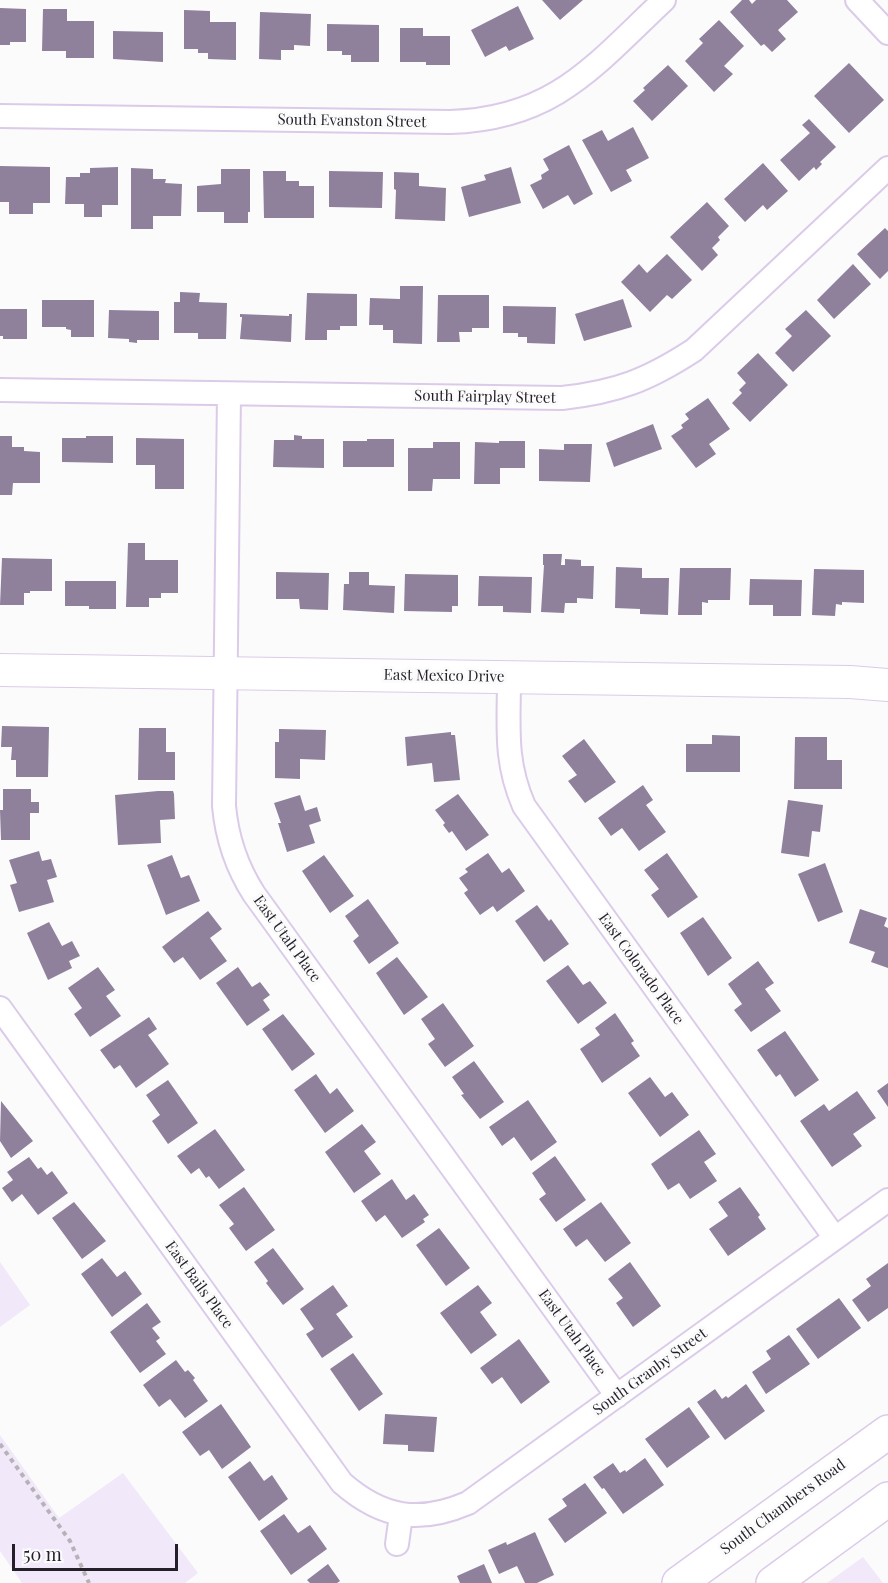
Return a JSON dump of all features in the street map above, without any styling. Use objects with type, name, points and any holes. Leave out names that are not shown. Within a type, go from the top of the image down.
[{"type":"main road","name":"South Chambers Road","points":[[679,1583],[888,1432]]},
{"type":"main road","points":[[772,1583],[888,1499]]},
{"type":"street","name":"South Evanston Street","points":[[0,116],[471,122],[503,116],[534,106],[581,78],[664,0]]},
{"type":"street","points":[[857,0],[888,33]]},
{"type":"street","name":"South Fairplay Street","points":[[0,390],[562,398],[598,394],[632,384],[664,369],[694,350],[888,168]]},
{"type":"street","name":"East Utah Place","points":[[229,394],[224,806],[229,839],[244,878],[617,1396]]},
{"type":"street","name":"East Mexico Drive","points":[[0,670],[850,682],[888,685]]},
{"type":"street","name":"East Colorado Place","points":[[509,677],[508,756],[513,782],[524,806],[835,1238]]},
{"type":"street","name":"East Bails Place","points":[[0,1008],[342,1483],[358,1497],[376,1508],[401,1515]]},
{"type":"street","name":"South Granby Street","points":[[401,1515],[428,1516],[468,1503],[888,1200]]},
{"type":"street","points":[[397,1544],[401,1515]]},
{"type":"path","points":[[0,1444],[70,1541],[90,1583]]},
{"type":"shaded area","points":[[0,1262],[30,1305],[0,1327]]},
{"type":"shaded area","points":[[0,1435],[59,1518],[123,1473],[198,1573],[185,1583],[22,1583],[0,1551]]},
{"type":"shaded area","points":[[863,1557],[883,1583],[827,1583]]},
{"type":"building","points":[[542,0],[583,0],[560,20]]},
{"type":"building","points":[[742,0],[749,0],[752,4],[756,0],[787,0],[798,12],[778,30],[786,39],[772,52],[764,44],[761,46],[730,12]]},
{"type":"building","points":[[518,6],[534,39],[509,51],[506,46],[485,57],[471,30]]},
{"type":"building","points":[[0,8],[26,9],[26,42],[10,42],[10,45],[0,45]]},
{"type":"building","points":[[43,9],[67,9],[67,21],[94,21],[94,58],[66,58],[66,51],[42,51]]},
{"type":"building","points":[[184,10],[210,11],[210,22],[236,22],[236,60],[208,59],[208,53],[198,53],[198,49],[184,49]]},
{"type":"building","points":[[260,12],[311,14],[310,46],[294,45],[294,50],[281,50],[281,60],[259,59]]},
{"type":"building","points":[[719,20],[744,46],[724,66],[733,74],[714,92],[685,61],[703,43],[699,39]]},
{"type":"building","points":[[327,24],[379,25],[379,62],[351,62],[351,55],[342,55],[342,51],[327,51]]},
{"type":"building","points":[[400,28],[423,28],[423,36],[450,36],[450,65],[400,62]]},
{"type":"building","points":[[113,31],[163,32],[163,62],[113,59]]},
{"type":"building","points":[[849,63],[884,100],[849,133],[814,96]]},
{"type":"building","points":[[668,65],[688,86],[652,121],[633,101],[645,90],[643,88]]},
{"type":"building","points":[[809,119],[836,147],[820,162],[822,164],[816,170],[814,167],[799,181],[780,160],[810,133],[802,125]]},
{"type":"building","points":[[633,127],[649,158],[626,170],[632,181],[611,192],[582,140],[602,130],[608,141]]},
{"type":"building","points":[[569,145],[593,194],[574,205],[568,195],[543,209],[530,185],[542,179],[541,175],[549,170],[543,159]]},
{"type":"building","points":[[763,163],[788,191],[767,210],[763,205],[745,222],[724,199]]},
{"type":"building","points":[[0,166],[50,167],[50,203],[33,203],[33,214],[9,214],[9,202],[0,202]]},
{"type":"building","points":[[118,167],[118,205],[102,205],[102,217],[84,217],[84,204],[65,204],[66,177],[80,177],[80,173],[90,173],[90,168]]},
{"type":"building","points":[[511,167],[521,203],[469,217],[461,187],[486,180],[484,175]]},
{"type":"building","points":[[131,168],[153,169],[153,179],[166,179],[165,183],[182,184],[181,216],[153,216],[153,229],[131,229]]},
{"type":"building","points":[[221,169],[250,169],[248,223],[224,223],[224,212],[197,212],[197,186],[221,184]]},
{"type":"building","points":[[263,171],[286,171],[286,181],[299,181],[299,186],[314,186],[314,218],[264,218]]},
{"type":"building","points":[[329,171],[383,172],[382,208],[329,207]]},
{"type":"building","points":[[394,172],[419,173],[419,186],[446,188],[445,221],[395,219]]},
{"type":"building","points":[[707,202],[729,226],[718,237],[720,240],[712,248],[718,255],[702,271],[670,237]]},
{"type":"building","points":[[885,228],[888,231],[888,271],[880,279],[857,254]]},
{"type":"building","points":[[667,254],[692,280],[672,299],[667,295],[650,312],[621,282],[639,264],[647,273]]},
{"type":"building","points":[[853,264],[871,284],[834,319],[817,300]]},
{"type":"building","points":[[400,286],[423,286],[422,344],[393,343],[393,330],[383,330],[383,325],[369,325],[370,298],[400,299]]},
{"type":"building","points":[[180,292],[200,293],[199,302],[227,303],[226,339],[198,339],[198,333],[174,333],[174,302],[180,302]]},
{"type":"building","points":[[307,293],[357,294],[357,326],[340,326],[340,330],[327,330],[327,340],[305,340]]},
{"type":"building","points":[[438,295],[489,295],[489,328],[472,328],[472,332],[459,332],[460,342],[437,342]]},
{"type":"building","points":[[623,299],[632,327],[584,341],[575,314]]},
{"type":"building","points":[[42,300],[94,300],[94,337],[71,337],[71,330],[66,327],[42,327]]},
{"type":"building","points":[[503,306],[556,307],[555,344],[527,343],[527,337],[518,337],[518,333],[503,333]]},
{"type":"building","points":[[0,309],[27,309],[27,339],[3,339],[3,336],[0,336]]},
{"type":"building","points":[[109,310],[159,311],[159,340],[137,340],[137,343],[129,342],[129,339],[108,338]]},
{"type":"building","points":[[806,310],[831,336],[793,372],[775,353],[792,336],[785,329]]},
{"type":"building","points":[[240,314],[289,316],[292,314],[291,342],[240,339],[242,317]]},
{"type":"building","points":[[758,353],[788,385],[750,422],[732,403],[742,393],[739,390],[746,383],[737,373]]},
{"type":"building","points":[[708,398],[730,429],[709,444],[716,454],[696,468],[671,436],[683,428],[681,425],[689,419],[685,414]]},
{"type":"building","points":[[653,424],[662,449],[614,467],[606,443]]},
{"type":"building","points":[[294,435],[302,436],[302,439],[324,439],[324,468],[273,467],[274,440],[294,440]]},
{"type":"building","points":[[0,436],[12,436],[12,447],[24,447],[24,451],[40,452],[40,483],[13,483],[12,495],[0,495]]},
{"type":"building","points":[[86,436],[113,436],[113,463],[62,462],[62,438],[86,438]]},
{"type":"building","points":[[136,438],[184,439],[184,489],[155,489],[155,465],[136,465]]},
{"type":"building","points":[[367,439],[394,439],[394,467],[343,467],[343,441],[367,441]]},
{"type":"building","points":[[499,441],[525,441],[525,468],[500,468],[500,484],[474,484],[475,442],[499,443]]},
{"type":"building","points":[[433,442],[460,442],[460,479],[433,479],[432,491],[408,491],[408,448],[433,448]]},
{"type":"building","points":[[564,444],[592,444],[590,482],[539,481],[539,449],[564,450]]},
{"type":"building","points":[[128,543],[145,543],[145,560],[178,560],[178,593],[161,593],[161,598],[149,598],[149,607],[126,607]]},
{"type":"building","points":[[543,554],[562,554],[561,565],[565,565],[565,559],[581,560],[581,566],[594,566],[593,599],[577,598],[577,603],[565,603],[564,613],[541,612]]},
{"type":"building","points":[[2,558],[52,559],[52,591],[24,593],[24,605],[0,605]]},
{"type":"building","points":[[616,567],[642,568],[642,578],[669,578],[668,615],[640,614],[640,609],[615,608]]},
{"type":"building","points":[[680,568],[731,568],[730,600],[702,602],[702,615],[678,615]]},
{"type":"building","points":[[814,569],[864,570],[864,603],[836,604],[835,616],[812,615]]},
{"type":"building","points":[[276,572],[329,573],[328,610],[300,609],[299,599],[276,599]]},
{"type":"building","points":[[349,572],[369,572],[369,585],[395,586],[394,613],[343,610],[344,584],[349,584]]},
{"type":"building","points":[[405,574],[458,575],[458,606],[452,606],[452,612],[404,611]]},
{"type":"building","points":[[479,576],[532,577],[531,613],[503,612],[503,606],[478,606]]},
{"type":"building","points":[[750,579],[802,580],[801,616],[773,616],[773,605],[749,605]]},
{"type":"building","points":[[65,581],[116,581],[116,609],[65,606]]},
{"type":"building","points":[[2,726],[49,727],[48,777],[16,777],[16,760],[11,760],[12,747],[1,747]]},
{"type":"building","points":[[139,728],[166,728],[166,752],[175,752],[175,780],[138,780]]},
{"type":"building","points":[[279,729],[326,730],[325,760],[300,759],[300,779],[275,778],[275,742],[279,742]]},
{"type":"building","points":[[451,732],[451,735],[455,735],[460,780],[434,782],[432,763],[407,766],[405,737]]},
{"type":"building","points":[[712,735],[740,736],[740,772],[686,772],[686,744],[712,744]]},
{"type":"building","points":[[795,737],[827,737],[827,760],[842,760],[842,789],[794,789]]},
{"type":"building","points":[[584,739],[616,782],[585,803],[568,781],[577,775],[562,756]]},
{"type":"building","points":[[643,785],[653,800],[646,805],[666,832],[639,851],[622,828],[611,836],[598,818]]},
{"type":"building","points":[[3,789],[31,789],[31,802],[39,802],[39,813],[30,813],[30,840],[1,840],[0,810],[3,810]]},
{"type":"building","points":[[173,791],[174,794],[175,819],[160,820],[161,843],[118,845],[115,795]]},
{"type":"building","points":[[458,794],[489,835],[466,851],[452,831],[449,833],[435,810]]},
{"type":"building","points":[[300,795],[305,811],[317,807],[321,821],[309,825],[315,843],[287,852],[274,803]]},
{"type":"building","points":[[788,800],[823,805],[820,832],[812,831],[809,857],[781,853]]},
{"type":"building","points":[[39,851],[42,861],[51,859],[57,877],[47,880],[54,902],[19,912],[10,885],[17,883],[9,860]]},
{"type":"building","points":[[488,853],[502,873],[509,868],[525,891],[497,912],[493,906],[480,915],[464,893],[468,890],[459,878],[468,872],[465,869]]},
{"type":"building","points":[[667,853],[698,897],[668,918],[651,895],[659,889],[644,870]]},
{"type":"building","points":[[172,855],[181,878],[189,875],[200,901],[166,915],[147,865]]},
{"type":"building","points":[[324,855],[354,896],[330,913],[302,871]]},
{"type":"building","points":[[825,863],[843,912],[818,922],[798,874]]},
{"type":"building","points":[[368,899],[399,943],[369,964],[353,941],[359,936],[345,916]]},
{"type":"building","points":[[537,905],[549,921],[551,919],[569,944],[544,962],[515,921]]},
{"type":"building","points":[[860,909],[887,918],[884,926],[888,928],[888,968],[871,962],[875,952],[849,943]]},
{"type":"building","points":[[208,911],[222,929],[210,938],[227,961],[200,980],[183,957],[174,963],[162,947]]},
{"type":"building","points":[[703,917],[732,958],[708,976],[680,933]]},
{"type":"building","points":[[49,922],[62,946],[72,941],[80,956],[69,961],[72,968],[48,980],[27,933]]},
{"type":"building","points":[[397,957],[428,997],[404,1015],[376,973]]},
{"type":"building","points":[[758,961],[774,983],[765,989],[781,1011],[751,1032],[734,1010],[742,1004],[728,984]]},
{"type":"building","points":[[568,965],[583,985],[590,981],[607,1003],[578,1024],[546,981]]},
{"type":"building","points":[[98,967],[115,990],[106,996],[121,1016],[90,1037],[74,1014],[82,1008],[68,988]]},
{"type":"building","points":[[238,967],[252,987],[260,982],[270,995],[263,1000],[270,1010],[247,1026],[216,983]]},
{"type":"building","points":[[443,1003],[474,1046],[445,1067],[428,1044],[435,1039],[421,1019]]},
{"type":"building","points":[[615,1013],[634,1041],[631,1043],[640,1056],[602,1083],[580,1049],[600,1035],[595,1028]]},
{"type":"building","points":[[283,1014],[315,1054],[292,1071],[262,1029]]},
{"type":"building","points":[[149,1017],[157,1029],[148,1035],[169,1064],[136,1088],[120,1065],[114,1069],[100,1050]]},
{"type":"building","points":[[785,1031],[819,1080],[795,1097],[780,1074],[776,1077],[757,1050]]},
{"type":"building","points":[[474,1061],[504,1102],[480,1119],[461,1095],[464,1094],[452,1077]]},
{"type":"building","points":[[316,1074],[330,1094],[337,1088],[354,1111],[325,1133],[294,1090]]},
{"type":"building","points":[[650,1077],[665,1097],[672,1092],[689,1115],[660,1137],[628,1093]]},
{"type":"building","points":[[168,1080],[198,1123],[168,1144],[152,1121],[160,1115],[146,1095]]},
{"type":"building","points":[[888,1083],[888,1107],[877,1091]]},
{"type":"building","points":[[857,1091],[876,1118],[853,1134],[862,1146],[832,1167],[800,1121],[824,1104],[829,1111]]},
{"type":"building","points":[[528,1100],[557,1142],[531,1161],[514,1137],[502,1146],[489,1127]]},
{"type":"building","points":[[1,1101],[33,1141],[11,1158],[0,1141]]},
{"type":"building","points":[[362,1124],[376,1142],[364,1151],[381,1174],[354,1193],[325,1152]]},
{"type":"building","points":[[215,1129],[245,1170],[219,1189],[209,1176],[206,1178],[199,1168],[191,1174],[177,1156]]},
{"type":"building","points":[[699,1130],[716,1154],[704,1162],[717,1181],[690,1199],[679,1183],[668,1190],[651,1164]]},
{"type":"building","points":[[555,1156],[586,1200],[556,1222],[539,1199],[546,1194],[532,1173]]},
{"type":"building","points":[[29,1157],[38,1169],[41,1167],[47,1175],[52,1171],[68,1193],[38,1215],[22,1194],[12,1202],[2,1188],[13,1180],[7,1172]]},
{"type":"building","points":[[392,1179],[406,1200],[414,1194],[429,1215],[423,1219],[425,1222],[402,1238],[385,1215],[376,1222],[361,1201]]},
{"type":"building","points":[[244,1187],[275,1230],[246,1251],[229,1228],[234,1224],[219,1205]]},
{"type":"building","points":[[740,1187],[760,1215],[758,1217],[766,1229],[728,1256],[709,1229],[728,1216],[718,1202]]},
{"type":"building","points":[[74,1202],[106,1241],[82,1259],[52,1218]]},
{"type":"building","points":[[601,1202],[631,1243],[605,1262],[587,1239],[576,1247],[563,1229]]},
{"type":"building","points":[[439,1228],[470,1268],[446,1286],[416,1245]]},
{"type":"building","points":[[273,1248],[304,1289],[283,1305],[254,1262]]},
{"type":"building","points":[[102,1258],[117,1277],[125,1271],[142,1294],[112,1317],[81,1274]]},
{"type":"building","points":[[630,1262],[661,1306],[633,1327],[616,1303],[623,1298],[608,1279]]},
{"type":"building","points":[[888,1263],[888,1308],[868,1322],[852,1300],[871,1286],[866,1279]]},
{"type":"building","points":[[333,1285],[348,1306],[336,1314],[353,1337],[322,1358],[306,1334],[314,1329],[300,1309]]},
{"type":"building","points":[[478,1285],[492,1303],[480,1312],[497,1335],[471,1354],[440,1313]]},
{"type":"building","points":[[839,1298],[861,1328],[818,1359],[796,1329]]},
{"type":"building","points":[[147,1303],[161,1322],[152,1328],[160,1338],[156,1341],[166,1354],[140,1373],[110,1332]]},
{"type":"building","points":[[789,1335],[810,1364],[766,1394],[752,1372],[771,1359],[766,1351]]},
{"type":"building","points":[[519,1339],[550,1382],[521,1404],[502,1377],[492,1384],[480,1368]]},
{"type":"building","points":[[353,1353],[383,1394],[359,1411],[330,1369]]},
{"type":"building","points":[[176,1360],[185,1372],[188,1370],[195,1378],[193,1380],[208,1401],[185,1418],[170,1399],[159,1407],[143,1385]]},
{"type":"building","points":[[746,1384],[765,1411],[725,1440],[697,1402],[715,1389],[722,1399],[726,1396],[728,1398]]},
{"type":"building","points":[[221,1404],[251,1447],[222,1469],[209,1450],[200,1456],[182,1432]]},
{"type":"building","points":[[689,1407],[710,1437],[667,1468],[645,1439]]},
{"type":"building","points":[[385,1414],[437,1417],[434,1452],[408,1451],[408,1445],[383,1444]]},
{"type":"building","points":[[645,1458],[664,1485],[623,1514],[593,1477],[613,1463],[620,1473],[625,1470],[626,1472]]},
{"type":"building","points":[[250,1461],[264,1481],[272,1475],[288,1499],[259,1521],[228,1477]]},
{"type":"building","points":[[585,1483],[607,1513],[565,1543],[548,1519],[567,1506],[562,1499]]},
{"type":"building","points":[[284,1514],[298,1533],[310,1525],[327,1549],[291,1575],[260,1531]]},
{"type":"building","points":[[535,1532],[554,1575],[537,1583],[525,1583],[517,1566],[499,1574],[488,1550],[506,1542],[507,1545]]},
{"type":"building","points":[[328,1564],[340,1581],[310,1583],[307,1580]]},
{"type":"building","points":[[484,1564],[492,1583],[460,1583],[457,1576]]}]
